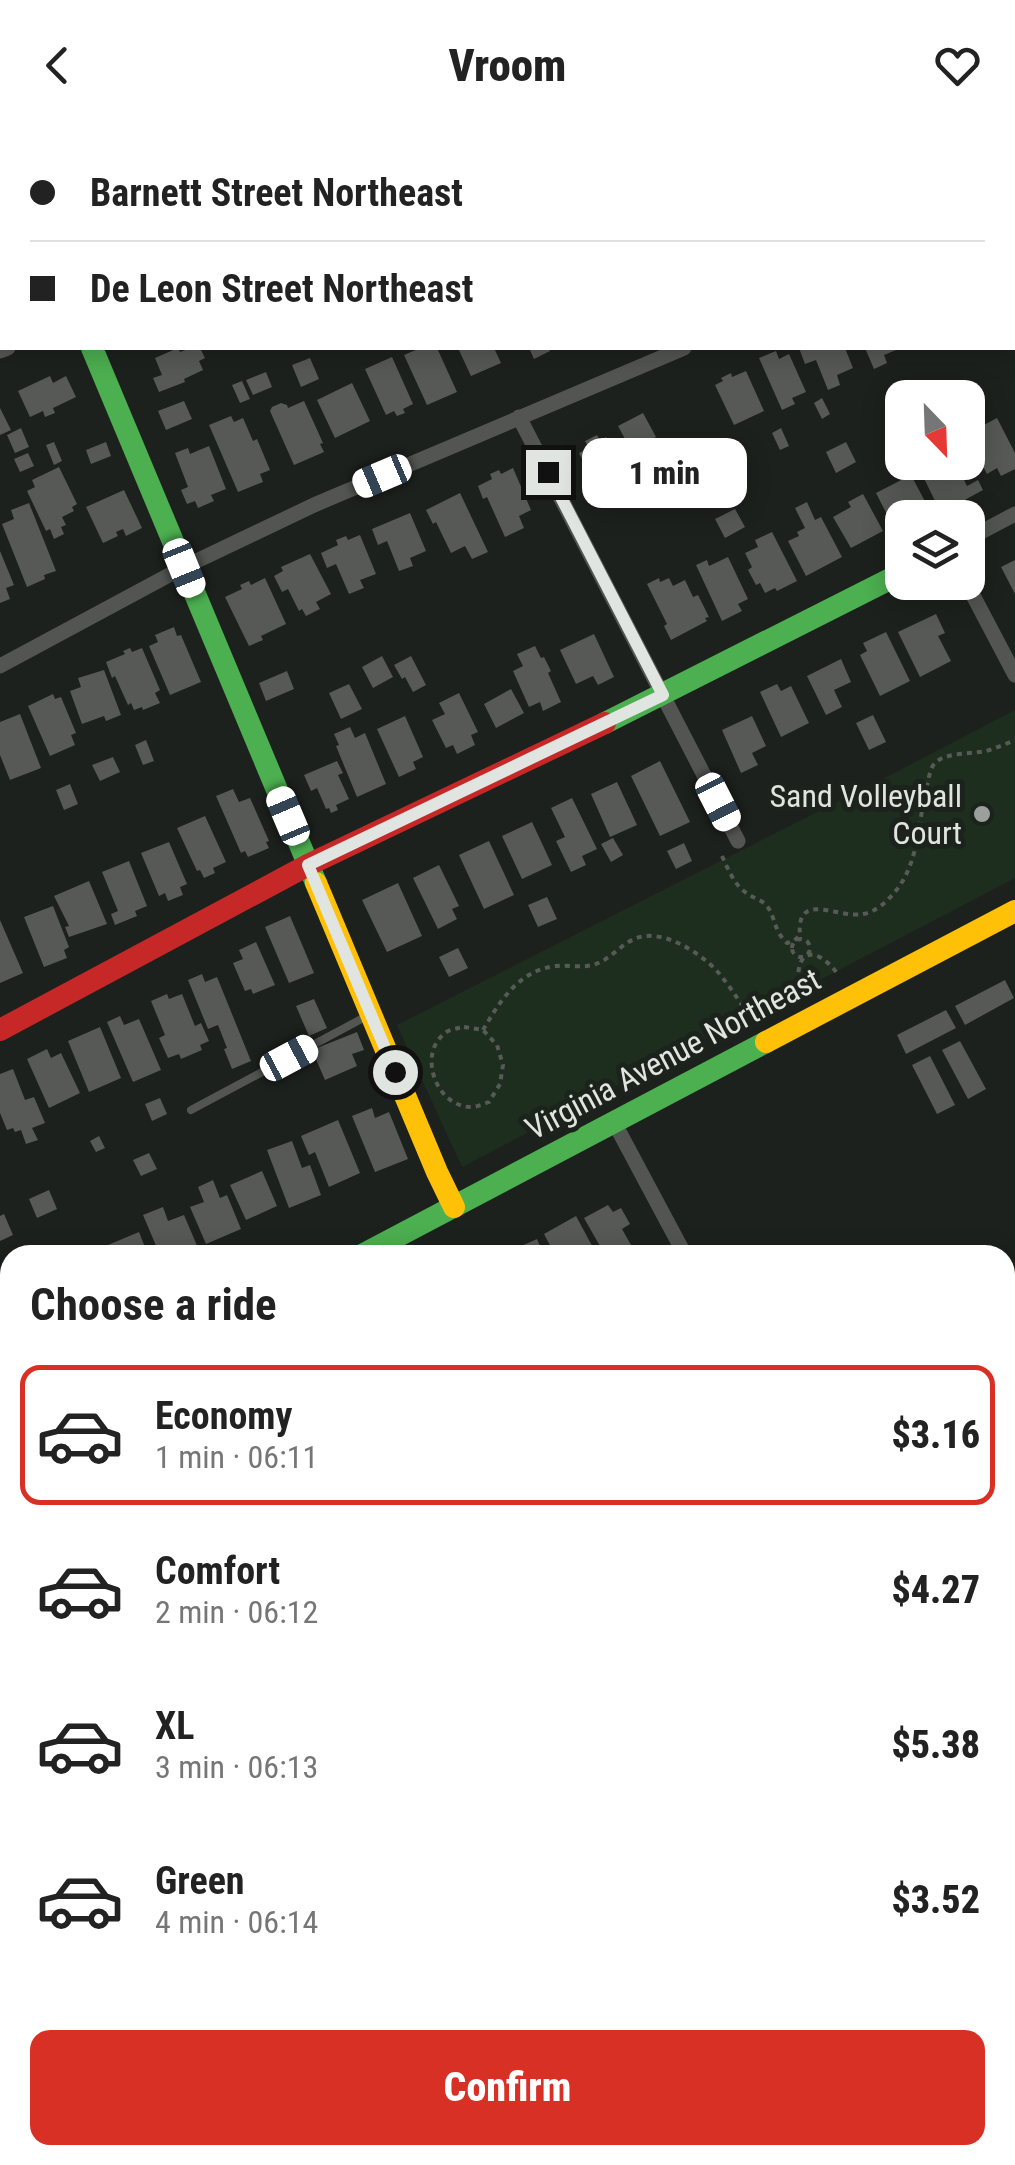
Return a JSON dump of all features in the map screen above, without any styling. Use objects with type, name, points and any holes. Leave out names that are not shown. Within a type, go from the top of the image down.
[{"type":"street","points":[[93,350],[436,1172],[454,1206]]},
{"type":"street","points":[[0,666],[184,568],[314,505],[679,350]]},
{"type":"street","points":[[520,418],[738,842]]},
{"type":"street","points":[[985,530],[1015,514]]},
{"type":"street","points":[[0,1030],[308,865],[663,695],[885,581]]},
{"type":"street","points":[[975,600],[1015,675]]},
{"type":"street","name":"Virginia Avenue Northeast","points":[[381,1245],[1015,911]]},
{"type":"street","points":[[614,1122],[680,1245]]},
{"type":"lane","points":[[191,1110],[371,1014]]},
{"type":"path","points":[[837,973],[817,957],[797,957],[792,952],[800,935],[800,918],[811,909],[862,915],[883,905],[900,886],[912,862],[922,801],[935,762],[1015,740]]},
{"type":"path","points":[[722,856],[743,891],[768,908],[780,937],[787,943],[804,939],[809,944],[809,952],[798,962],[800,992]]},
{"type":"path","points":[[483,1030],[501,1000],[530,974],[550,966],[589,966],[604,961],[636,938],[656,936],[669,939],[706,961],[754,1022]]},
{"type":"path","points":[[464,1026],[483,1030],[496,1045],[503,1065],[500,1084],[489,1102],[474,1107],[457,1104],[445,1097],[436,1083],[432,1063],[435,1047],[446,1032],[464,1026]]},
{"type":"green space","points":[[1015,710],[1015,878],[462,1167],[397,1025]]},
{"type":"building","points":[[173,350],[201,350],[205,358],[199,361],[203,370],[159,392],[153,378],[162,375],[155,358]]},
{"type":"building","points":[[415,350],[438,350],[457,392],[427,405],[404,355]]},
{"type":"building","points":[[459,350],[495,350],[501,363],[471,376]]},
{"type":"building","points":[[530,350],[550,350],[550,351],[534,359]]},
{"type":"building","points":[[800,350],[846,350],[853,368],[837,375],[840,385],[828,390],[816,360],[805,364]]},
{"type":"building","points":[[866,350],[896,350],[884,355],[887,363],[874,369]]},
{"type":"building","points":[[776,351],[779,359],[789,354],[806,392],[792,398],[795,404],[782,410],[759,358]]},
{"type":"building","points":[[392,357],[413,404],[397,416],[394,411],[386,415],[365,369]]},
{"type":"building","points":[[310,358],[319,379],[301,387],[292,365]]},
{"type":"building","points":[[746,371],[764,411],[734,425],[715,385],[731,373],[732,377]]},
{"type":"building","points":[[266,372],[272,387],[253,395],[246,380]]},
{"type":"building","points":[[50,376],[53,383],[66,376],[76,397],[53,408],[55,413],[45,417],[43,411],[30,417],[18,391]]},
{"type":"building","points":[[242,381],[250,399],[240,403],[232,385]]},
{"type":"building","points":[[352,383],[370,421],[335,438],[317,400]]},
{"type":"building","points":[[822,398],[830,414],[822,419],[814,403]]},
{"type":"building","points":[[184,401],[192,419],[166,430],[158,411]]},
{"type":"building","points":[[304,401],[324,452],[294,465],[270,411],[281,403],[288,408]]},
{"type":"building","points":[[0,408],[11,430],[0,435]]},
{"type":"building","points":[[643,413],[656,437],[631,450],[618,426]]},
{"type":"building","points":[[231,416],[234,422],[243,418],[270,470],[260,474],[263,482],[238,492],[209,425]]},
{"type":"building","points":[[997,418],[1015,453],[1015,469],[1001,476],[997,468],[987,474],[985,424]]},
{"type":"building","points":[[21,428],[29,447],[15,453],[7,435]]},
{"type":"building","points":[[781,428],[789,446],[780,450],[772,433]]},
{"type":"building","points":[[597,435],[600,441],[606,437],[611,447],[615,445],[624,462],[618,464],[624,476],[598,489],[579,453],[589,448],[585,441]]},
{"type":"building","points":[[54,442],[62,461],[54,465],[46,445]]},
{"type":"building","points":[[106,442],[111,456],[91,464],[86,450]]},
{"type":"building","points":[[846,442],[856,462],[836,473],[826,452]]},
{"type":"building","points":[[209,446],[226,489],[211,495],[214,501],[198,508],[195,501],[187,504],[181,490],[188,487],[175,453],[188,448],[190,454]]},
{"type":"building","points":[[28,453],[34,466],[20,472],[14,459]]},
{"type":"building","points":[[59,467],[77,504],[72,507],[74,511],[62,517],[66,525],[61,527],[64,534],[54,539],[50,529],[46,531],[27,491],[35,487],[32,480]]},
{"type":"building","points":[[513,468],[531,510],[519,516],[524,528],[505,537],[478,486],[492,479],[490,474]]},
{"type":"building","points":[[649,474],[655,486],[645,490],[640,478]]},
{"type":"building","points":[[901,480],[914,480],[924,500],[885,500],[885,511],[876,493]]},
{"type":"building","points":[[925,480],[964,480],[967,486],[978,480],[983,490],[965,500],[935,500]]},
{"type":"building","points":[[124,490],[142,528],[126,536],[123,529],[103,543],[86,507]]},
{"type":"building","points":[[460,493],[488,552],[472,559],[465,546],[451,553],[426,510]]},
{"type":"building","points":[[863,494],[883,531],[851,548],[833,517],[851,507],[848,502]]},
{"type":"building","points":[[807,502],[815,520],[821,517],[842,557],[806,576],[788,541],[805,528],[795,508]]},
{"type":"building","points":[[29,503],[56,571],[27,587],[2,524],[14,519],[11,510]]},
{"type":"building","points":[[735,509],[745,527],[725,538],[715,519]]},
{"type":"building","points":[[410,513],[426,551],[410,558],[413,566],[399,571],[387,541],[378,545],[372,529]]},
{"type":"building","points":[[772,532],[797,581],[765,593],[748,570],[752,567],[745,553],[758,547],[755,540]]},
{"type":"building","points":[[360,535],[376,574],[360,580],[364,588],[349,594],[336,564],[327,568],[321,553],[338,545],[336,540]]},
{"type":"building","points":[[0,551],[14,585],[6,588],[10,599],[0,603]]},
{"type":"building","points":[[310,554],[331,594],[316,602],[320,609],[306,616],[302,609],[299,611],[288,589],[282,592],[274,576],[283,571],[281,567]]},
{"type":"building","points":[[728,557],[748,599],[738,604],[742,611],[722,621],[696,565],[707,560],[709,566]]},
{"type":"building","points":[[1015,560],[1015,594],[1001,567]]},
{"type":"building","points":[[265,578],[286,624],[249,646],[225,597],[242,589],[240,585]]},
{"type":"building","points":[[659,578],[660,582],[669,578],[673,586],[685,580],[693,597],[698,595],[709,617],[705,618],[707,621],[671,640],[647,584]]},
{"type":"building","points":[[936,614],[945,633],[938,636],[951,661],[920,677],[898,632]]},
{"type":"building","points":[[174,627],[201,682],[170,695],[149,646],[158,642],[155,635]]},
{"type":"building","points":[[886,632],[910,681],[880,696],[860,655],[867,651],[863,643]]},
{"type":"building","points":[[594,634],[614,677],[598,685],[593,676],[576,684],[560,650]]},
{"type":"building","points":[[535,646],[551,671],[548,673],[561,702],[543,711],[540,702],[529,707],[513,671],[523,666],[517,654]]},
{"type":"building","points":[[130,648],[132,652],[142,648],[160,690],[155,693],[160,703],[143,710],[128,705],[106,662]]},
{"type":"building","points":[[382,656],[393,677],[373,688],[362,667]]},
{"type":"building","points":[[411,656],[426,685],[413,692],[394,665]]},
{"type":"building","points":[[841,659],[851,682],[834,690],[842,707],[826,715],[807,676]]},
{"type":"building","points":[[104,670],[121,715],[82,724],[70,691],[81,687],[78,678]]},
{"type":"building","points":[[287,671],[294,689],[266,701],[259,683]]},
{"type":"building","points":[[349,684],[362,709],[341,719],[329,693]]},
{"type":"building","points":[[777,684],[781,691],[791,686],[809,723],[781,737],[760,692]]},
{"type":"building","points":[[511,689],[524,713],[496,728],[484,704]]},
{"type":"building","points":[[459,693],[478,732],[471,735],[475,745],[457,754],[453,745],[446,748],[432,720],[445,714],[439,703]]},
{"type":"building","points":[[53,694],[55,699],[61,697],[76,733],[71,735],[75,745],[50,756],[28,706]]},
{"type":"building","points":[[20,714],[41,768],[10,780],[0,755],[0,722]]},
{"type":"building","points":[[873,715],[886,742],[869,750],[856,723]]},
{"type":"building","points":[[405,716],[423,757],[413,762],[416,769],[399,777],[377,729]]},
{"type":"building","points":[[752,716],[766,746],[752,753],[758,765],[741,773],[722,730]]},
{"type":"building","points":[[350,727],[355,738],[365,733],[386,784],[357,797],[334,734]]},
{"type":"building","points":[[146,740],[154,761],[143,765],[135,745]]},
{"type":"building","points":[[113,757],[120,772],[100,781],[92,765]]},
{"type":"building","points":[[337,761],[343,773],[338,775],[349,799],[336,805],[338,810],[331,813],[317,788],[311,791],[304,775]]},
{"type":"building","points":[[660,761],[690,822],[660,836],[631,776]]},
{"type":"building","points":[[617,782],[637,825],[610,837],[591,794]]},
{"type":"building","points":[[70,784],[78,804],[64,810],[56,790]]},
{"type":"building","points":[[233,789],[239,802],[250,798],[269,841],[269,848],[248,857],[245,851],[241,853],[216,796]]},
{"type":"building","points":[[572,798],[597,849],[582,856],[586,865],[571,872],[556,841],[565,837],[551,808]]},
{"type":"building","points":[[205,816],[226,862],[204,878],[177,828]]},
{"type":"building","points":[[532,822],[552,865],[522,879],[502,836]]},
{"type":"building","points":[[613,838],[623,855],[611,862],[601,844]]},
{"type":"building","points":[[489,841],[514,895],[484,909],[459,855]]},
{"type":"building","points":[[169,842],[187,884],[180,887],[183,895],[168,901],[165,893],[159,896],[141,853]]},
{"type":"building","points":[[684,843],[692,861],[676,869],[667,851]]},
{"type":"building","points":[[129,861],[147,906],[135,911],[137,916],[115,925],[111,914],[118,911],[102,872]]},
{"type":"building","points":[[439,865],[459,906],[452,909],[457,919],[438,929],[413,878]]},
{"type":"building","points":[[89,881],[107,924],[69,937],[65,927],[69,926],[54,896]]},
{"type":"building","points":[[398,883],[422,936],[387,952],[362,900]]},
{"type":"building","points":[[547,897],[557,919],[538,927],[528,905]]},
{"type":"building","points":[[53,906],[69,947],[64,950],[67,958],[44,967],[24,917]]},
{"type":"building","points":[[290,916],[314,973],[289,983],[265,927]]},
{"type":"building","points":[[0,920],[23,973],[0,983]]},
{"type":"building","points":[[256,942],[275,985],[253,994],[251,989],[245,991],[233,963],[243,959],[239,950]]},
{"type":"building","points":[[458,948],[468,968],[449,977],[439,957]]},
{"type":"building","points":[[202,974],[205,982],[217,977],[251,1061],[232,1069],[218,1025],[208,1029],[188,980]]},
{"type":"building","points":[[1005,980],[1014,998],[965,1025],[955,1006]]},
{"type":"building","points":[[167,994],[169,999],[182,994],[195,1026],[201,1023],[209,1041],[200,1045],[202,1050],[181,1059],[179,1054],[168,1058],[159,1038],[165,1035],[151,1001]]},
{"type":"building","points":[[314,999],[327,1028],[309,1036],[296,1006]]},
{"type":"building","points":[[946,1010],[956,1028],[906,1054],[897,1035]]},
{"type":"building","points":[[120,1016],[124,1025],[139,1019],[161,1070],[133,1082],[107,1022]]},
{"type":"building","points":[[100,1027],[121,1078],[89,1092],[68,1041]]},
{"type":"building","points":[[357,1032],[364,1050],[352,1054],[357,1066],[325,1080],[312,1050]]},
{"type":"building","points":[[960,1041],[986,1089],[968,1099],[942,1050]]},
{"type":"building","points":[[47,1049],[51,1058],[61,1053],[80,1093],[49,1108],[27,1059]]},
{"type":"building","points":[[930,1056],[955,1105],[937,1114],[912,1065]]},
{"type":"building","points":[[13,1069],[25,1100],[34,1097],[45,1123],[32,1128],[38,1140],[26,1144],[21,1130],[7,1130],[0,1113],[0,1074]]},
{"type":"building","points":[[160,1098],[167,1114],[152,1121],[145,1104]]},
{"type":"building","points":[[372,1108],[375,1118],[389,1112],[408,1159],[375,1172],[352,1116]]},
{"type":"building","points":[[338,1120],[360,1173],[329,1187],[315,1152],[309,1155],[301,1136]]},
{"type":"building","points":[[99,1136],[105,1148],[96,1152],[90,1141]]},
{"type":"building","points":[[292,1141],[302,1168],[310,1165],[321,1195],[289,1208],[267,1150]]},
{"type":"building","points":[[149,1153],[157,1169],[141,1176],[133,1160]]},
{"type":"building","points":[[262,1171],[277,1206],[246,1220],[230,1185]]},
{"type":"building","points":[[213,1180],[220,1198],[227,1195],[241,1229],[206,1244],[190,1207],[204,1202],[198,1187]]},
{"type":"building","points":[[49,1190],[57,1209],[37,1218],[29,1199]]},
{"type":"building","points":[[608,1205],[613,1212],[621,1208],[630,1224],[622,1229],[631,1245],[599,1245],[584,1218]]},
{"type":"building","points":[[163,1207],[168,1221],[184,1215],[197,1245],[156,1245],[143,1215]]},
{"type":"building","points":[[4,1214],[13,1235],[0,1241],[0,1216]]},
{"type":"building","points":[[576,1216],[592,1245],[550,1245],[544,1234]]},
{"type":"building","points":[[139,1232],[144,1245],[108,1245]]},
{"type":"traffic: fast","points":[[93,350],[316,883]]},
{"type":"traffic: fast","points":[[605,723],[885,582]]},
{"type":"traffic: fast","points":[[381,1245],[766,1042]]},
{"type":"traffic: slow","points":[[316,883],[454,1207]]},
{"type":"traffic: slow","points":[[766,1042],[1015,911]]},
{"type":"traffic: jam","points":[[0,1030],[308,865],[605,723]]},
{"type":"place","name":"Sand Volleyball Court","points":[[982,814]]},
{"type":"route","points":[[395,1072],[308,865],[663,695],[548,472]]}]
